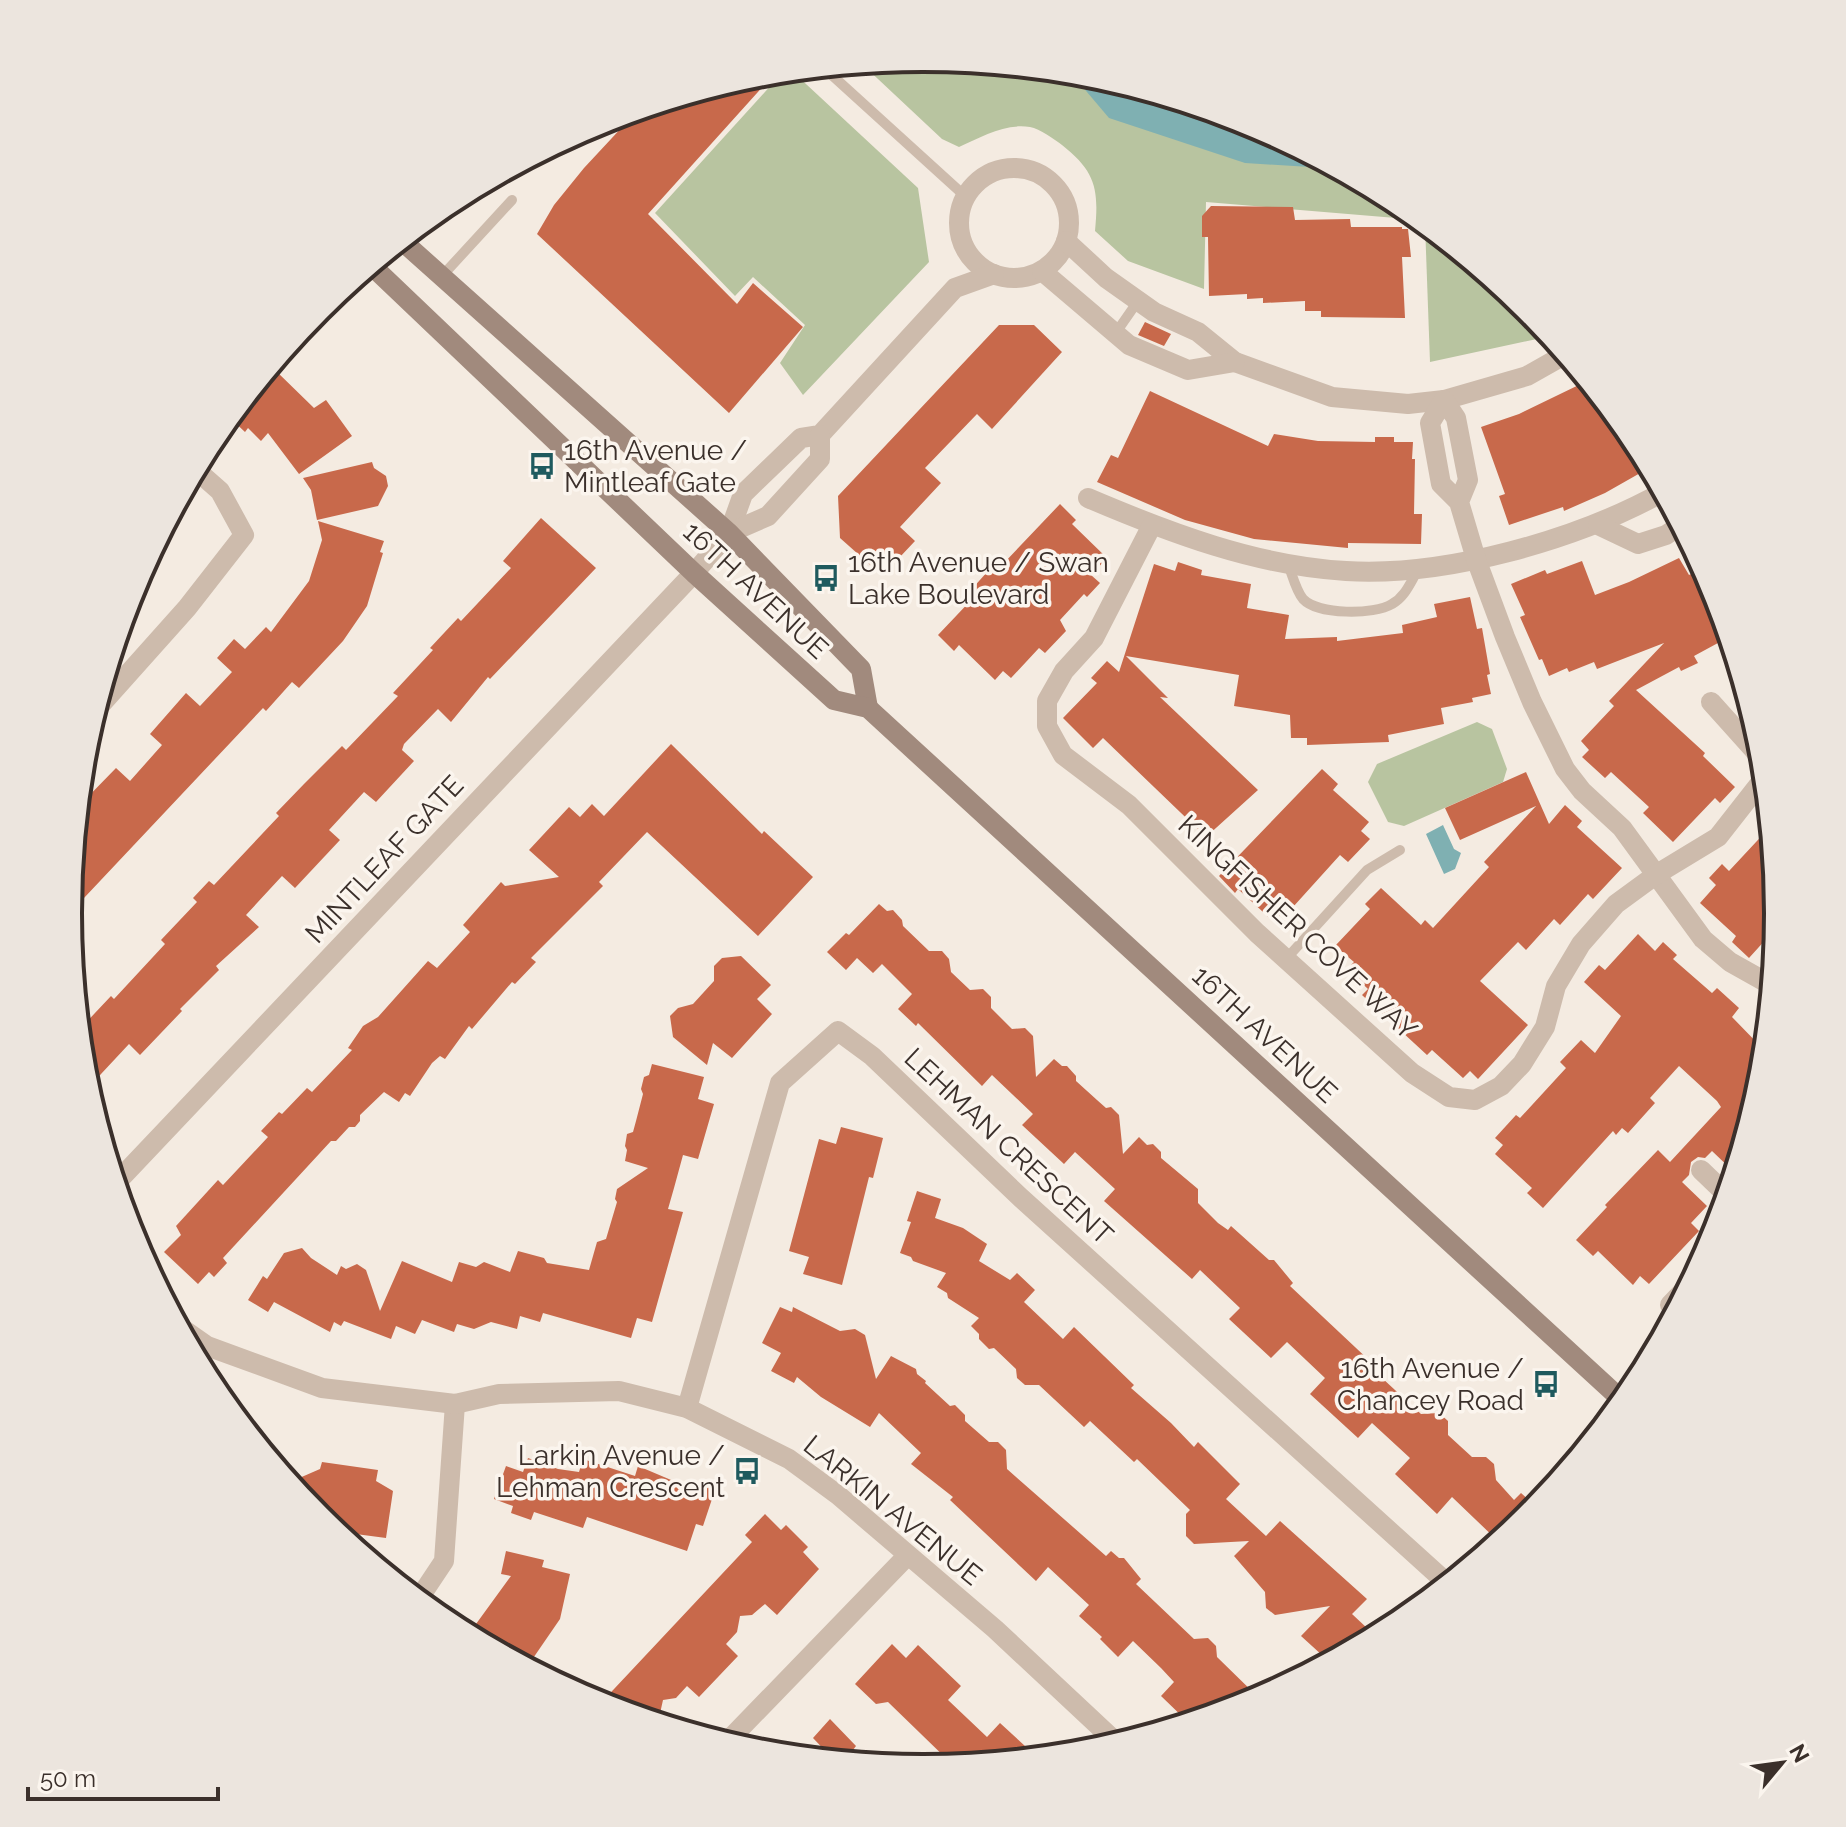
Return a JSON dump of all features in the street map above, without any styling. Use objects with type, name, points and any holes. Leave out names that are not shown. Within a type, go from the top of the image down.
[{"type":"main road","name":"16TH AVENUE","points":[[409,247],[729,533],[861,669],[868,708]]},
{"type":"main road","name":"16TH AVENUE","points":[[379,272],[694,573],[834,700],[868,708],[1614,1393]]},
{"type":"street","points":[[955,288],[962,258],[959,216],[966,197],[977,182],[1000,169],[1019,168],[1038,173],[1054,184],[1065,201],[1069,221],[1066,241],[1056,259],[1042,271],[1018,278],[994,274],[974,260],[961,236]]},
{"type":"street","points":[[1066,241],[1106,278],[1138,301],[1198,332],[1235,362],[1332,397],[1408,404],[1444,400],[1527,376],[1556,359]]},
{"type":"street","points":[[1042,271],[1129,345],[1188,370],[1235,362]]},
{"type":"street","points":[[729,533],[743,494],[801,438],[820,435],[955,288],[994,274]]},
{"type":"street","points":[[1444,400],[1430,423],[1441,484],[1459,502],[1476,559],[1532,702],[1565,769],[1582,791],[1622,828],[1703,939],[1730,962],[1762,980]]},
{"type":"street","points":[[729,533],[768,516],[820,459],[820,435]]},
{"type":"street","points":[[111,693],[187,608],[244,535],[220,491],[204,477]]},
{"type":"street","points":[[1088,498],[1152,525],[1231,550],[1288,564],[1345,571],[1420,568],[1476,559],[1598,525],[1654,497]]},
{"type":"street","name":"KINGFISHER COVE WAY","points":[[1152,525],[1094,638],[1064,671],[1047,701],[1047,726],[1063,755],[1129,805],[1286,959],[1412,1073],[1449,1097],[1475,1100],[1501,1086],[1522,1064],[1545,1027],[1556,986],[1581,944],[1616,904],[1657,874],[1718,837],[1755,790]]},
{"type":"street","points":[[1598,525],[1638,544],[1672,531]]},
{"type":"street","name":"MINTLEAF GATE","points":[[123,1175],[729,533]]},
{"type":"street","points":[[1711,702],[1746,741]]},
{"type":"street","name":"LEHMAN CRESCENT","points":[[687,1408],[780,1083],[838,1031],[872,1056],[1021,1198],[1440,1577]]},
{"type":"street","points":[[1701,1170],[1719,1187]]},
{"type":"street","name":"LARKIN AVENUE","points":[[197,1339],[207,1346],[322,1388],[455,1404],[499,1394],[619,1391],[687,1408],[789,1459],[838,1495],[995,1629],[1107,1734]]},
{"type":"street","points":[[424,1591],[444,1561],[455,1404]]},
{"type":"street","points":[[735,1733],[907,1556]]},
{"type":"lane","points":[[834,77],[966,197]]},
{"type":"lane","points":[[442,276],[512,200]]},
{"type":"lane","points":[[1115,334],[1138,301]]},
{"type":"lane","points":[[1288,564],[1302,598],[1317,607],[1372,612],[1392,604],[1405,593],[1420,568]]},
{"type":"lane","points":[[1286,959],[1367,870],[1400,850]]},
{"type":"green space","points":[[923,72],[1033,79],[1141,101],[1245,136],[1344,185],[1397,218],[1206,202],[1204,289],[1128,261],[1095,231],[1093,182],[1082,164],[1051,137],[1021,126],[993,132],[959,147],[942,139],[872,74]]},
{"type":"green space","points":[[802,81],[918,188],[929,262],[803,395],[780,363],[805,325],[753,277],[735,296],[655,213],[770,86]]},
{"type":"green space","points":[[1426,239],[1478,281],[1537,339],[1430,362]]},
{"type":"green space","points":[[1477,722],[1492,729],[1507,769],[1503,782],[1404,826],[1388,822],[1368,782],[1377,764]]},
{"type":"water","points":[[1083,87],[1193,117],[1245,136],[1310,167],[1245,163],[1109,118]]},
{"type":"water","points":[[1443,825],[1454,849],[1461,853],[1455,869],[1444,874],[1426,834]]},
{"type":"building","points":[[762,88],[648,214],[737,304],[753,283],[803,327],[729,413],[537,234],[554,205],[620,129],[705,101]]},
{"type":"building","points":[[1211,206],[1293,207],[1295,220],[1350,219],[1351,227],[1408,229],[1411,257],[1402,257],[1405,318],[1321,317],[1321,311],[1305,311],[1305,301],[1263,303],[1263,298],[1247,299],[1247,294],[1209,296],[1208,237],[1202,237],[1202,216]]},
{"type":"building","points":[[1145,322],[1171,334],[1164,346],[1138,335]]},
{"type":"building","points":[[999,325],[1034,325],[1062,352],[992,429],[977,414],[925,468],[941,483],[900,527],[915,541],[899,558],[892,552],[876,570],[840,538],[838,496]]},
{"type":"building","points":[[278,373],[314,408],[326,400],[352,436],[299,474],[268,433],[261,441],[248,428],[245,432],[238,425]]},
{"type":"building","points":[[1578,385],[1640,473],[1564,511],[1563,507],[1509,525],[1499,496],[1505,494],[1481,427],[1519,414]]},
{"type":"building","points":[[1150,391],[1268,446],[1274,434],[1318,441],[1375,442],[1375,437],[1394,437],[1394,442],[1413,442],[1414,514],[1422,514],[1421,544],[1348,543],[1348,548],[1254,539],[1185,520],[1097,482],[1111,455],[1118,458]]},
{"type":"building","points":[[372,462],[374,468],[386,476],[388,486],[378,506],[317,520],[311,490],[303,478]]},
{"type":"building","points":[[1060,504],[1076,520],[1072,524],[1107,558],[1091,575],[1100,583],[1087,597],[1084,594],[1060,620],[1066,631],[1045,653],[1039,648],[1011,678],[1003,671],[995,680],[959,645],[954,651],[938,635],[975,596],[970,591],[998,560],[1003,564]]},
{"type":"building","points":[[541,518],[596,568],[490,679],[488,677],[451,722],[438,709],[404,744],[402,750],[414,761],[376,802],[364,792],[329,830],[340,840],[295,888],[282,876],[246,915],[259,927],[216,966],[219,970],[140,1055],[129,1044],[98,1077],[89,1020],[111,996],[114,999],[165,944],[161,940],[197,902],[193,898],[209,881],[214,885],[279,816],[276,813],[304,784],[342,746],[346,750],[398,696],[393,693],[433,650],[430,648],[458,618],[461,621],[511,568],[503,561]]},
{"type":"building","points":[[318,521],[384,541],[367,606],[343,641],[299,688],[292,682],[266,711],[263,708],[82,900],[83,858],[91,794],[116,768],[130,781],[162,745],[150,734],[186,693],[200,706],[232,672],[217,658],[234,639],[245,649],[266,627],[271,632],[309,581],[322,540]]},
{"type":"building","points":[[1679,558],[1689,575],[1692,573],[1720,642],[1694,656],[1698,663],[1681,671],[1679,667],[1636,690],[1705,753],[1703,756],[1735,787],[1720,803],[1715,798],[1673,842],[1643,813],[1649,807],[1611,772],[1605,778],[1582,757],[1589,750],[1581,741],[1614,706],[1609,701],[1664,643],[1597,669],[1594,662],[1549,676],[1520,617],[1525,615],[1511,584],[1545,570],[1547,574],[1582,561],[1595,595]]},
{"type":"building","points":[[1178,562],[1202,570],[1201,575],[1251,584],[1247,608],[1289,615],[1285,639],[1337,637],[1337,641],[1403,633],[1402,625],[1437,617],[1434,604],[1470,597],[1477,629],[1482,628],[1491,694],[1472,698],[1473,702],[1441,708],[1444,724],[1388,735],[1389,742],[1307,745],[1307,738],[1291,738],[1290,715],[1234,706],[1239,675],[1126,656],[1168,698],[1160,697],[1258,790],[1206,837],[1103,738],[1093,748],[1063,718],[1097,683],[1091,678],[1107,661],[1119,672],[1154,564],[1175,571]]},
{"type":"building","points":[[671,744],[762,834],[764,831],[813,877],[758,936],[647,832],[599,882],[603,886],[531,958],[536,962],[515,984],[512,982],[472,1029],[469,1026],[445,1059],[440,1056],[432,1063],[410,1096],[405,1093],[399,1102],[384,1092],[360,1115],[355,1127],[349,1127],[336,1141],[331,1141],[223,1258],[227,1263],[214,1277],[209,1272],[198,1284],[164,1252],[181,1235],[176,1226],[218,1180],[223,1185],[268,1137],[261,1131],[279,1112],[282,1114],[307,1088],[312,1092],[352,1050],[348,1048],[363,1026],[378,1017],[428,961],[437,968],[470,932],[463,925],[501,882],[505,886],[559,877],[529,850],[569,807],[580,817],[592,804],[604,816]]},
{"type":"building","points":[[1322,769],[1338,784],[1333,790],[1369,822],[1361,831],[1370,839],[1348,862],[1340,855],[1293,907],[1291,904],[1274,922],[1238,889],[1235,893],[1219,876]]},
{"type":"building","points":[[1526,772],[1549,824],[1565,805],[1582,821],[1577,827],[1622,868],[1593,899],[1588,894],[1560,925],[1554,919],[1526,950],[1518,942],[1480,981],[1528,1025],[1478,1079],[1470,1071],[1463,1078],[1432,1050],[1427,1055],[1362,995],[1368,989],[1347,969],[1354,962],[1335,946],[1370,909],[1365,904],[1381,888],[1421,925],[1425,920],[1433,928],[1489,867],[1484,862],[1536,806],[1460,840],[1445,808]]},
{"type":"building","points":[[1761,837],[1763,942],[1749,958],[1732,942],[1736,936],[1700,903],[1716,885],[1709,878],[1722,864],[1729,871]]},
{"type":"building","points":[[879,904],[887,911],[893,910],[903,926],[929,951],[942,951],[949,959],[951,972],[970,990],[983,989],[991,997],[991,1008],[1012,1029],[1025,1028],[1033,1036],[1036,1077],[1054,1059],[1067,1066],[1076,1076],[1076,1081],[1106,1108],[1111,1107],[1119,1115],[1123,1154],[1139,1137],[1147,1145],[1153,1144],[1161,1152],[1161,1158],[1198,1189],[1198,1203],[1218,1223],[1228,1230],[1231,1226],[1269,1260],[1274,1260],[1293,1283],[1290,1286],[1421,1414],[1439,1413],[1448,1421],[1448,1435],[1472,1457],[1486,1457],[1494,1464],[1496,1480],[1514,1500],[1521,1493],[1528,1499],[1491,1534],[1452,1497],[1437,1514],[1395,1474],[1410,1458],[1372,1423],[1358,1438],[1310,1394],[1325,1378],[1287,1342],[1271,1358],[1229,1319],[1240,1308],[1200,1270],[1192,1279],[1104,1201],[1115,1189],[1075,1152],[1064,1164],[1022,1125],[1033,1114],[992,1075],[982,1086],[918,1023],[916,1026],[898,1009],[912,994],[882,964],[873,973],[857,958],[846,970],[827,952],[846,933],[849,935]]},
{"type":"building","points":[[1638,934],[1655,951],[1663,942],[1677,955],[1673,959],[1712,993],[1717,988],[1739,1008],[1732,1017],[1754,1040],[1736,1131],[1726,1164],[1712,1151],[1705,1158],[1698,1157],[1691,1162],[1689,1175],[1682,1182],[1707,1206],[1691,1223],[1699,1231],[1649,1284],[1640,1276],[1633,1285],[1598,1251],[1593,1256],[1576,1240],[1658,1150],[1670,1162],[1721,1107],[1679,1066],[1650,1098],[1655,1103],[1628,1133],[1622,1128],[1616,1135],[1613,1131],[1543,1208],[1527,1193],[1532,1188],[1495,1154],[1503,1145],[1495,1138],[1516,1115],[1520,1118],[1566,1068],[1560,1062],[1581,1040],[1595,1053],[1621,1016],[1584,982],[1599,965],[1605,970]]},
{"type":"building","points":[[741,956],[771,985],[757,999],[772,1014],[732,1058],[713,1043],[707,1065],[673,1037],[670,1016],[678,1008],[693,1004],[714,981],[714,966],[722,958]]},
{"type":"building","points":[[652,1064],[704,1077],[698,1099],[714,1104],[698,1159],[683,1155],[668,1209],[683,1212],[652,1322],[637,1318],[631,1338],[543,1313],[540,1322],[520,1316],[517,1329],[491,1322],[474,1329],[457,1324],[454,1332],[422,1320],[415,1334],[396,1326],[391,1339],[344,1321],[341,1326],[334,1322],[330,1332],[274,1302],[268,1312],[248,1300],[263,1276],[267,1279],[284,1253],[302,1248],[311,1258],[337,1275],[341,1266],[346,1269],[357,1264],[366,1270],[380,1311],[402,1261],[452,1282],[459,1262],[476,1267],[484,1262],[510,1272],[518,1251],[544,1258],[547,1263],[589,1270],[597,1242],[606,1239],[617,1202],[617,1189],[648,1168],[625,1161],[625,1146],[627,1134],[633,1132],[644,1077],[649,1075]]},
{"type":"building","points":[[841,1127],[883,1138],[873,1178],[869,1177],[842,1285],[803,1274],[809,1257],[789,1251],[819,1139],[836,1144]]},
{"type":"building","points":[[917,1191],[941,1199],[935,1218],[963,1228],[987,1244],[979,1261],[1010,1280],[1017,1273],[1035,1290],[1024,1302],[1063,1339],[1074,1327],[1134,1385],[1131,1388],[1194,1447],[1198,1442],[1240,1484],[1226,1499],[1266,1536],[1280,1521],[1367,1599],[1352,1614],[1367,1628],[1321,1654],[1301,1636],[1330,1606],[1275,1615],[1266,1608],[1265,1592],[1234,1556],[1249,1541],[1194,1544],[1186,1536],[1186,1514],[1190,1510],[1137,1459],[1134,1462],[1090,1421],[1084,1427],[1039,1385],[1025,1385],[1017,1378],[1016,1369],[994,1348],[989,1349],[979,1339],[979,1334],[971,1326],[979,1318],[937,1287],[946,1273],[900,1253],[911,1222],[907,1221]]},
{"type":"building","points":[[780,1307],[792,1312],[793,1307],[840,1331],[855,1329],[865,1335],[876,1379],[891,1356],[916,1369],[925,1383],[965,1415],[965,1421],[989,1442],[998,1442],[1006,1450],[1007,1469],[1106,1556],[1111,1551],[1124,1558],[1141,1579],[1136,1584],[1194,1639],[1208,1638],[1216,1646],[1217,1657],[1250,1689],[1180,1714],[1161,1696],[1174,1682],[1161,1668],[1133,1641],[1118,1657],[1079,1616],[1089,1605],[1048,1567],[1036,1581],[950,1500],[953,1497],[911,1464],[921,1453],[879,1413],[870,1427],[821,1397],[797,1377],[794,1383],[771,1371],[781,1353],[762,1343]]},
{"type":"building","points":[[528,1458],[558,1469],[579,1472],[583,1459],[635,1476],[638,1466],[690,1488],[692,1481],[715,1490],[703,1526],[696,1524],[687,1551],[587,1517],[583,1528],[534,1512],[531,1520],[511,1513],[513,1506],[494,1499],[506,1466],[523,1472]]},
{"type":"building","points":[[322,1462],[378,1470],[376,1481],[393,1491],[386,1538],[355,1534],[299,1478],[320,1469]]},
{"type":"building","points":[[765,1514],[781,1530],[786,1525],[808,1547],[803,1552],[819,1569],[777,1615],[765,1604],[752,1615],[740,1616],[737,1632],[726,1644],[738,1656],[699,1697],[687,1686],[676,1698],[663,1700],[660,1712],[609,1694],[752,1542],[745,1535]]},
{"type":"building","points":[[506,1551],[544,1560],[542,1567],[570,1574],[560,1619],[533,1658],[476,1624],[511,1576],[501,1574]]},
{"type":"building","points":[[892,1644],[906,1658],[918,1645],[961,1686],[948,1700],[987,1737],[1000,1723],[1028,1748],[942,1754],[888,1702],[876,1704],[855,1684]]},
{"type":"building","points":[[830,1719],[856,1746],[855,1752],[823,1749],[813,1738]]},
{"type":"place","name":"16th Avenue / Mintleaf Gate","points":[[542,466]]},
{"type":"place","name":"16th Avenue / Swan Lake Boulevard","points":[[826,578]]},
{"type":"place","name":"16th Avenue / Chancey Road","points":[[1546,1384]]},
{"type":"place","name":"Larkin Avenue / Lehman Crescent","points":[[747,1471]]}]
